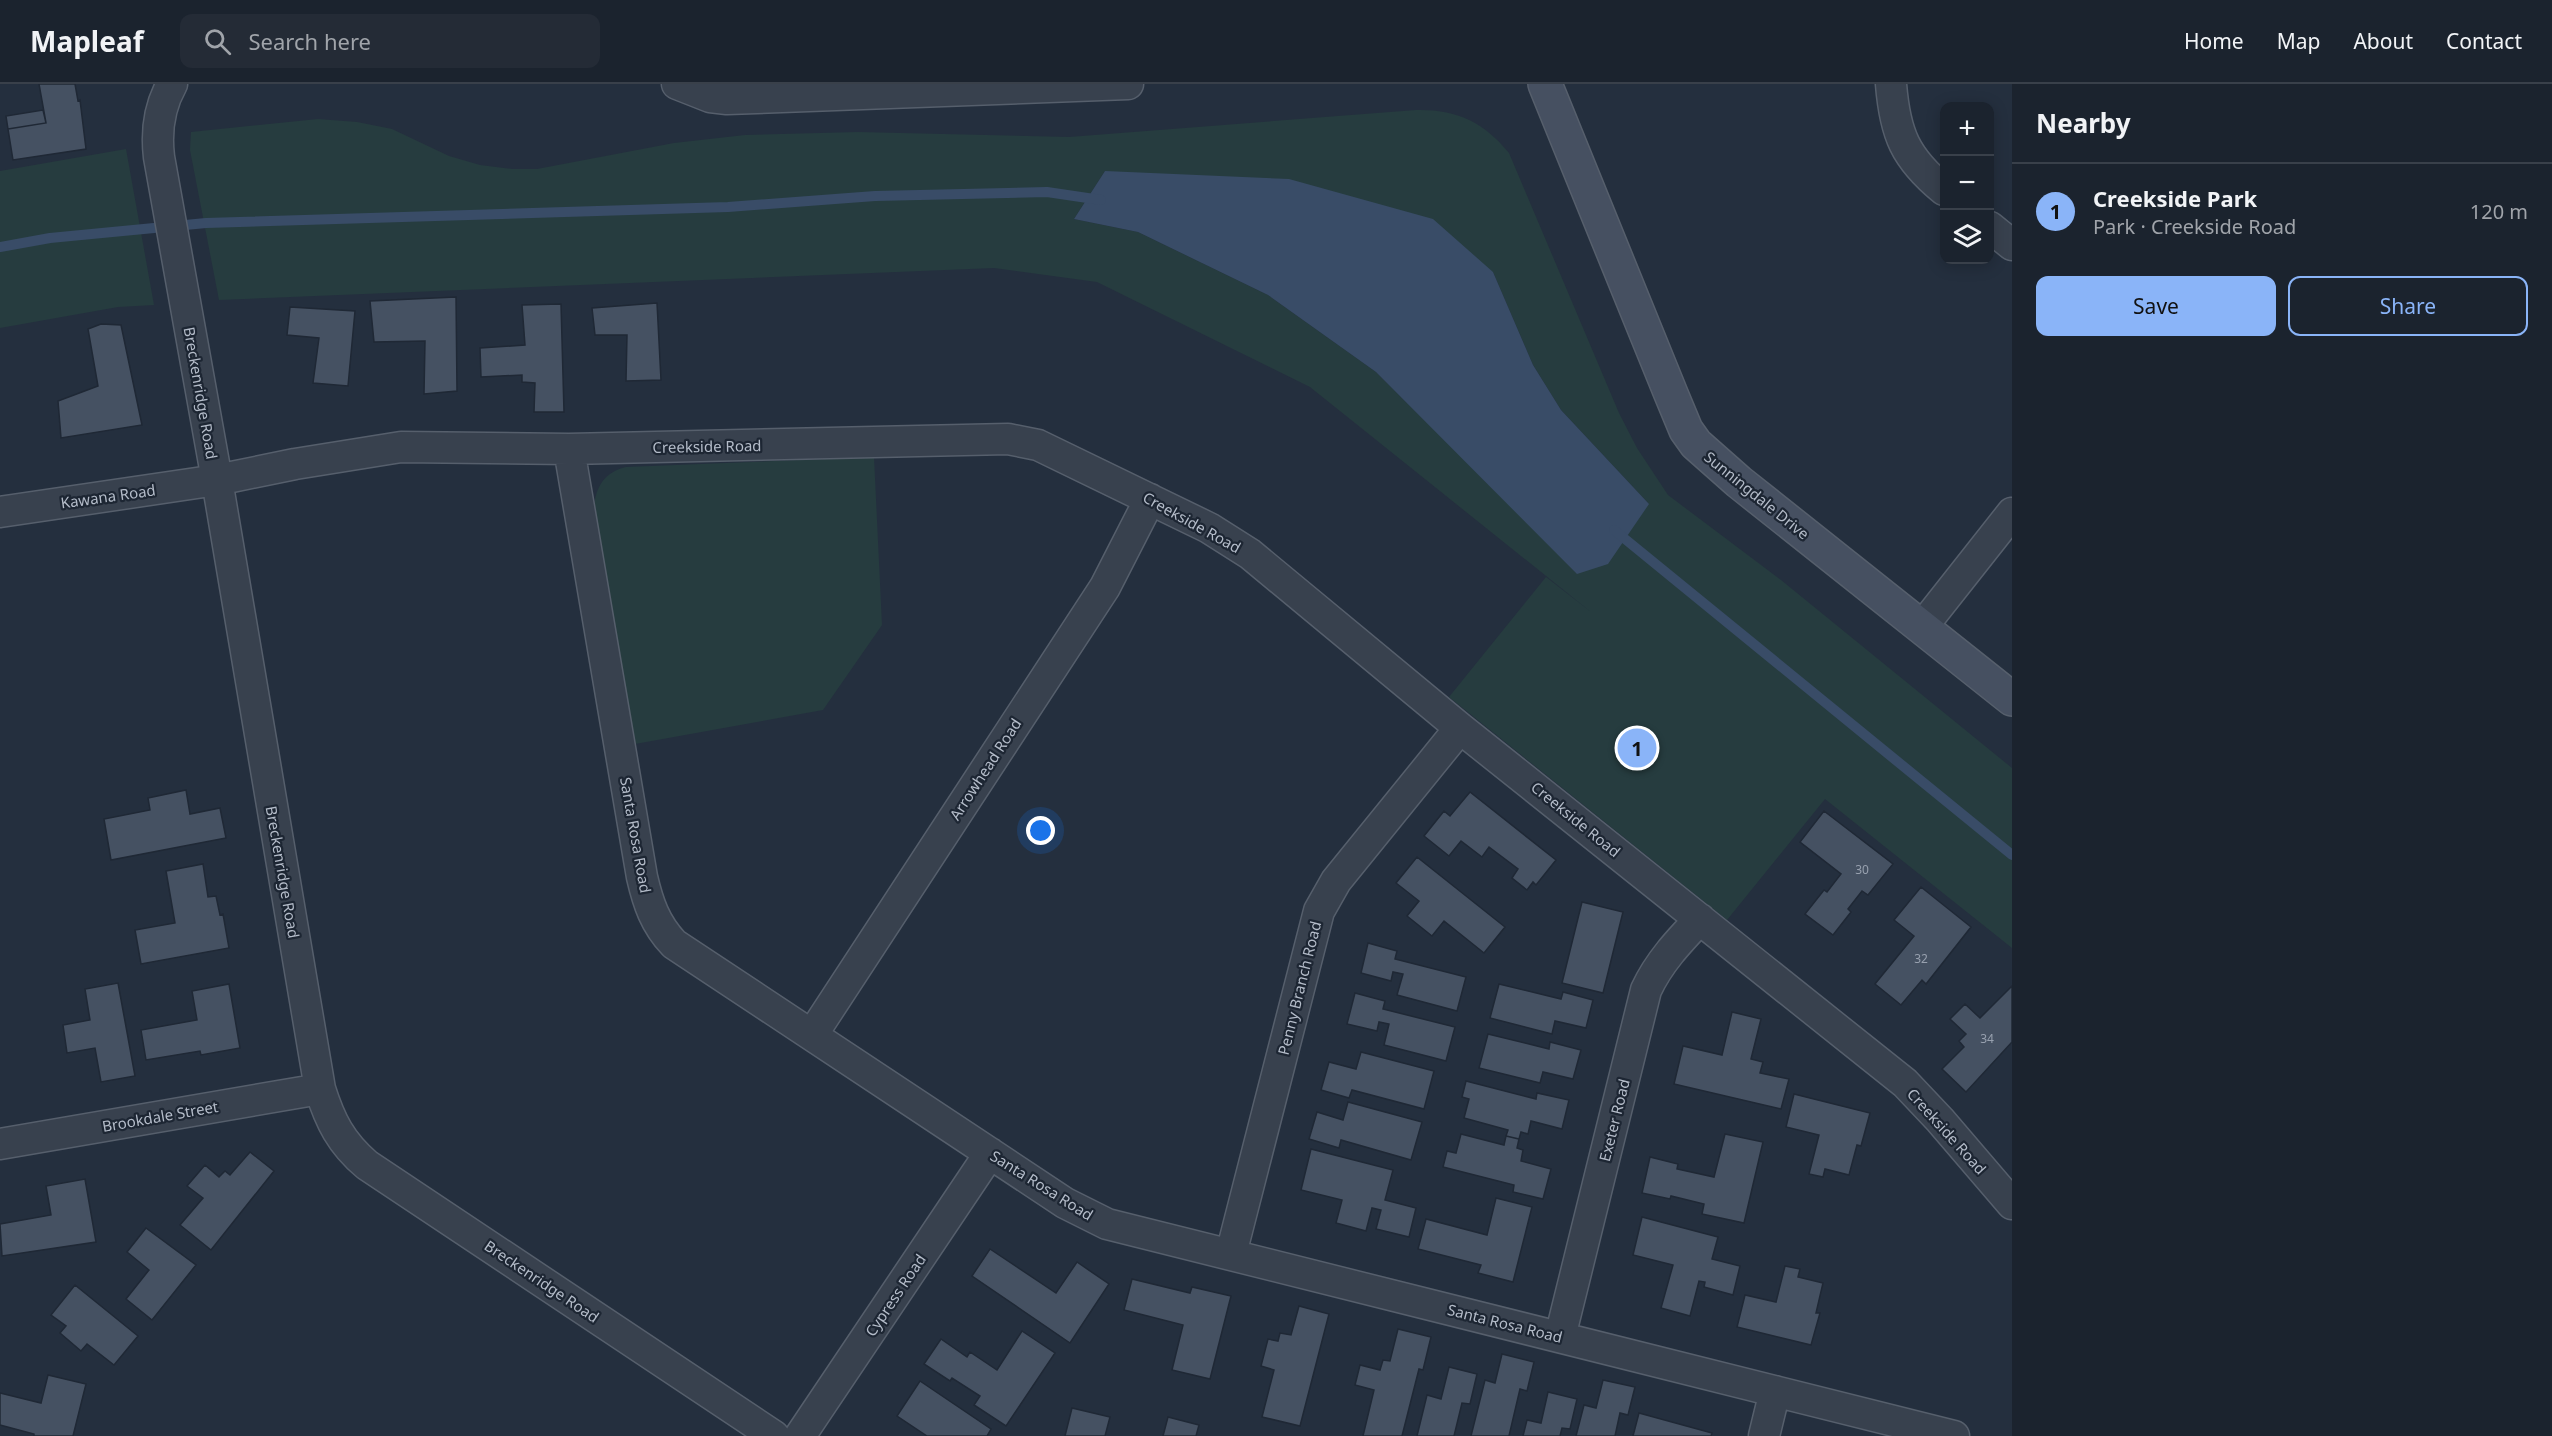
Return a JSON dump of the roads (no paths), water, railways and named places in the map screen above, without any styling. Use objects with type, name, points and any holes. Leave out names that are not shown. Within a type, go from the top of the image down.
[{"type":"street","name":"Breckenridge Road","points":[[172,84],[164,102],[158,129],[162,175],[217,480],[320,1089],[336,1131],[344,1143],[367,1164],[774,1436]]},
{"type":"street","points":[[677,84],[710,97],[727,99],[1128,84]]},
{"type":"street","name":"Sunningdale Drive","points":[[1545,84],[1686,430],[1696,444],[1732,476],[2012,699]]},
{"type":"street","points":[[1891,84],[1896,127],[1904,147],[1922,171],[1940,187]]},
{"type":"street","points":[[1994,231],[2012,245]]},
{"type":"street","name":"Creekside Road","points":[[217,480],[295,464],[401,447],[569,449],[1008,439],[1025,441],[1054,451],[1209,528],[1250,554],[1460,728],[1905,1083],[2012,1204]]},
{"type":"street","name":"Santa Rosa Road","points":[[569,449],[642,877],[653,915],[658,925],[674,944],[1085,1215],[1107,1224],[1954,1436]]},
{"type":"street","name":"Kawana Road","points":[[0,512],[217,480]]},
{"type":"street","name":"Arrowhead Road","points":[[812,1035],[1105,587],[1150,499]]},
{"type":"street","points":[[1922,627],[2012,513]]},
{"type":"street","name":"Penny Branch Road","points":[[1231,1254],[1319,911],[1336,881],[1460,728]]},
{"type":"street","name":"Exeter Road","points":[[1560,1337],[1646,990],[1665,957],[1700,919]]},
{"type":"street","name":"Brookdale Street","points":[[0,1144],[320,1089]]},
{"type":"street","name":"Cypress Road","points":[[800,1436],[990,1153]]},
{"type":"street","points":[[1764,1436],[1775,1391]]},
{"type":"water","points":[[1105,171],[1289,179],[1433,219],[1493,272],[1533,365],[1561,410],[1649,504],[1608,564],[1577,574],[1376,372],[1268,295],[1138,232],[1074,219]]},
{"type":"waterway","points":[[0,247],[50,238],[206,223],[728,207],[875,196],[1047,192],[1101,200]]},
{"type":"waterway","points":[[1614,530],[2012,855]]},
{"type":"place","name":"Creekside Park","points":[[1637,748]]}]
